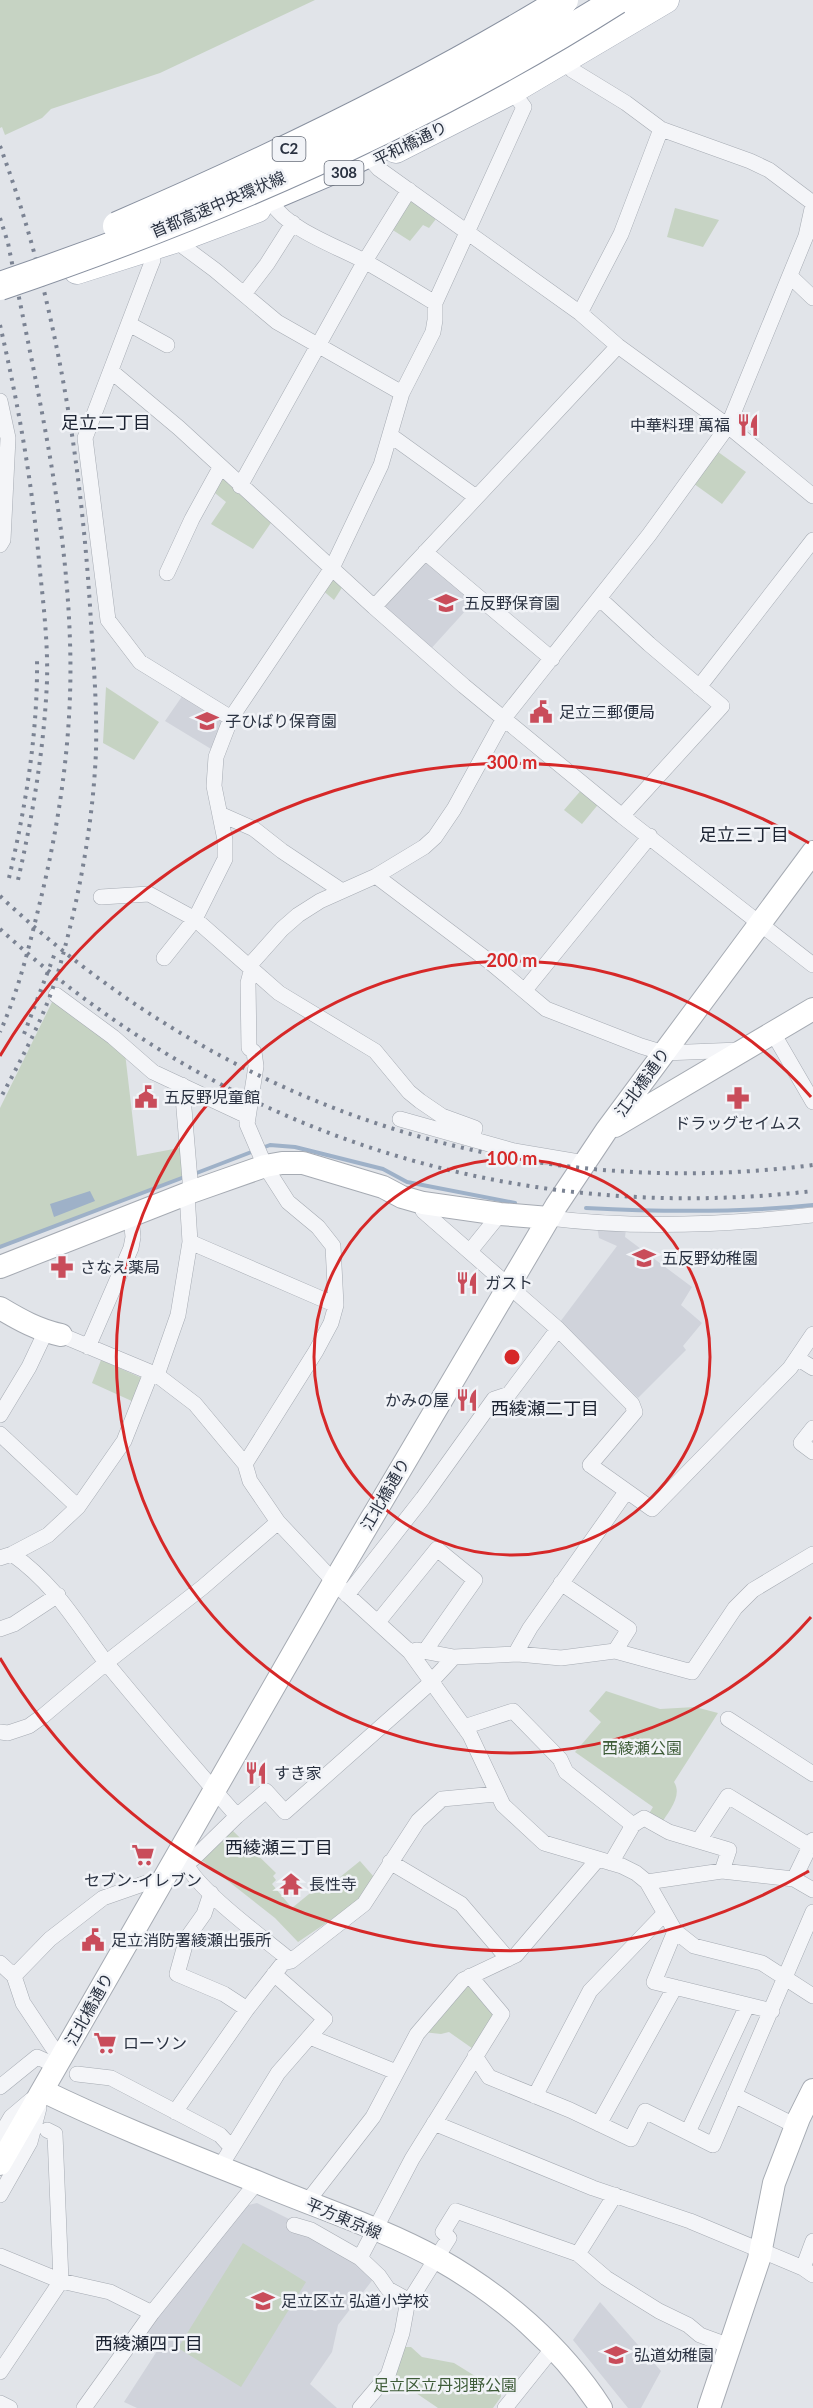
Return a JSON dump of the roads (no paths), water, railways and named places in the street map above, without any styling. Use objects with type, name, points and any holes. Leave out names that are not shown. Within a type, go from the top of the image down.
[{"type":"highway","name":"首都高速中央環状線","points":[[0,270],[106,230],[274,156],[387,100],[564,0]]},
{"type":"highway","points":[[106,230],[223,192],[266,174],[362,128],[490,60],[591,0]]},
{"type":"highway","name":"首都高速中央環状線","points":[[0,286],[76,261],[222,204],[295,172],[425,109],[617,0]]},
{"type":"highway","points":[[76,261],[165,238],[242,209],[344,165],[513,77],[640,0]]},
{"type":"main road","points":[[373,122],[472,63],[500,30],[550,0]]},
{"type":"main road","name":"308","points":[[0,278],[199,202],[373,122],[497,60],[602,0]]},
{"type":"main road","name":"平和橋通り","points":[[0,295],[181,238],[372,161],[512,91],[666,0]]},
{"type":"main road","name":"江北橋通り","points":[[3,2150],[62,2063],[157,1889],[180,1860],[214,1790],[341,1588],[508,1284],[549,1218],[606,1131],[813,852]]},
{"type":"main road","points":[[606,1131],[813,1009]]},
{"type":"main road","points":[[0,1267],[189,1193],[265,1166],[303,1164],[383,1187],[402,1197],[423,1203],[500,1214],[549,1218]]},
{"type":"main road","points":[[0,1308],[53,1333]]},
{"type":"main road","points":[[709,2408],[761,2250],[774,2183],[803,2123],[813,2090]]},
{"type":"main road","name":"平方東京線","points":[[43,2091],[113,2123],[375,2230],[437,2258],[496,2298],[553,2348],[573,2369],[601,2408]]},
{"type":"street","points":[[245,1464],[316,1351],[331,1323],[336,1305],[333,1246],[318,1227],[288,1202],[265,1166],[247,1124],[256,1066],[254,1052],[249,1048],[248,983],[250,967],[282,929],[298,915],[376,876],[424,847],[435,837],[454,809],[504,718],[600,599],[728,426],[806,236],[813,203],[769,170],[661,129],[626,103],[573,70],[566,59]]},
{"type":"street","points":[[164,958],[195,919],[225,859],[225,840],[214,786],[216,757],[231,718],[332,568],[381,465],[402,393],[433,332],[435,303],[524,107],[512,91]]},
{"type":"street","points":[[580,314],[621,234],[661,129]]},
{"type":"street","points":[[372,161],[379,169],[580,314],[728,426],[813,496]]},
{"type":"street","points":[[240,486],[365,261],[409,190]]},
{"type":"street","points":[[272,203],[277,212],[293,223],[365,261],[435,303]]},
{"type":"street","points":[[244,294],[267,264],[293,223]]},
{"type":"street","points":[[181,238],[184,247],[277,322],[402,393]]},
{"type":"street","points":[[150,249],[153,260],[85,438],[108,620],[140,662],[231,718]]},
{"type":"street","points":[[790,276],[813,298]]},
{"type":"street","points":[[129,324],[167,345]]},
{"type":"street","points":[[374,607],[618,345]]},
{"type":"street","points":[[111,371],[179,428],[374,607],[504,718],[622,816],[813,965]]},
{"type":"street","points":[[0,401],[8,438],[2,523],[3,540],[0,545]]},
{"type":"street","points":[[390,435],[476,497]]},
{"type":"street","points":[[167,573],[192,519],[220,468]]},
{"type":"street","points":[[699,687],[813,540]]},
{"type":"street","points":[[425,552],[552,659]]},
{"type":"street","points":[[600,599],[722,706],[622,816]]},
{"type":"street","points":[[220,814],[254,829],[282,851],[342,891]]},
{"type":"street","points":[[525,990],[650,836]]},
{"type":"street","points":[[376,876],[525,990],[546,1009],[664,1053],[745,1050]]},
{"type":"street","points":[[101,897],[149,894],[195,919],[279,993],[375,1052],[409,1092],[420,1101],[442,1116],[475,1128],[472,1139]]},
{"type":"street","points":[[56,994],[113,1037],[153,1072],[247,1116]]},
{"type":"street","points":[[773,1033],[813,1102]]},
{"type":"street","points":[[6,1556],[48,1535],[78,1507],[124,1441],[178,1315],[190,1242],[182,1085]]},
{"type":"street","points":[[400,1119],[514,1151],[585,1163]]},
{"type":"street","points":[[423,1203],[423,1211],[558,1329],[632,1404],[635,1412],[590,1465],[652,1509],[790,1368],[813,1334]]},
{"type":"street","points":[[470,1251],[500,1214]]},
{"type":"street","points":[[549,1218],[679,1225],[813,1215]]},
{"type":"street","points":[[88,1347],[134,1237],[130,1216]]},
{"type":"street","points":[[190,1242],[336,1305]]},
{"type":"street","points":[[341,1588],[423,1498],[495,1399],[508,1394],[558,1329]]},
{"type":"street","points":[[0,1415],[53,1333],[154,1374],[195,1404],[245,1464],[250,1481],[278,1522],[341,1588],[378,1622],[417,1651],[432,1681],[470,1735],[503,1805],[544,1843],[636,1873],[647,1882],[675,1931],[694,1946],[762,1963],[813,1996]]},
{"type":"street","points":[[797,1358],[813,1368]]},
{"type":"street","points":[[813,1428],[801,1443],[813,1452]]},
{"type":"street","points":[[0,1434],[78,1507]]},
{"type":"street","points":[[518,1654],[518,1649],[530,1628],[626,1492]]},
{"type":"street","points":[[0,1732],[8,1733],[29,1726],[106,1662],[203,1587],[278,1522]]},
{"type":"street","points":[[378,1622],[437,1549],[475,1580],[417,1651]]},
{"type":"street","points":[[417,1651],[454,1657],[518,1654],[561,1658],[615,1651],[692,1672],[735,1608],[753,1590],[813,1554]]},
{"type":"street","points":[[6,1556],[33,1569],[58,1595],[106,1662],[237,1816]]},
{"type":"street","points":[[561,1583],[629,1629],[615,1651]]},
{"type":"street","points":[[0,1629],[14,1624],[58,1595]]},
{"type":"street","points":[[291,1961],[211,1893],[180,1860],[194,1858],[266,1791],[285,1812],[432,1681],[454,1657]]},
{"type":"street","points":[[464,1727],[513,1711],[560,1759],[566,1772],[633,1825]]},
{"type":"street","points":[[728,1719],[813,1774]]},
{"type":"street","points":[[175,2112],[247,2009],[283,1963],[291,1961],[364,1904],[418,1821],[442,1798],[496,1794]]},
{"type":"street","points":[[699,1840],[728,1796],[812,1843],[794,1879]]},
{"type":"street","points":[[307,2202],[374,2117],[417,2034],[463,1980],[516,1954],[604,1861],[633,1825],[644,1818],[669,1832],[729,1850],[722,1871]]},
{"type":"street","points":[[390,1862],[461,1904],[508,1959]]},
{"type":"street","points":[[647,1882],[722,1871],[794,1879],[813,1890]]},
{"type":"street","points":[[14,1976],[50,1939],[103,1898],[146,1883],[157,1889]]},
{"type":"street","points":[[211,1893],[204,1914],[187,1938],[177,1974],[224,1994],[247,2009]]},
{"type":"street","points":[[475,2056],[489,2077],[631,2139],[645,2111],[713,2145],[813,1912]]},
{"type":"street","points":[[535,2096],[590,1991],[664,1914]]},
{"type":"street","points":[[675,1931],[654,1982],[772,2011]]},
{"type":"street","points":[[0,1962],[14,1976],[23,2003],[62,2063]]},
{"type":"street","points":[[220,2167],[278,2073],[326,2019],[274,1974]]},
{"type":"street","points":[[360,2258],[412,2159],[502,2014],[470,1976]]},
{"type":"street","points":[[599,2124],[675,1987]]},
{"type":"street","points":[[688,2132],[747,2006]]},
{"type":"street","points":[[310,2037],[396,2072]]},
{"type":"street","points":[[0,2087],[37,2057],[62,2063],[111,2078],[220,2135],[231,2147]]},
{"type":"street","points":[[0,2195],[30,2142],[43,2091]]},
{"type":"street","points":[[734,2095],[803,2123]]},
{"type":"street","points":[[434,2123],[615,2195],[690,2221],[808,2271],[813,2241]]},
{"type":"street","points":[[0,2372],[61,2281],[54,2134],[47,2130]]},
{"type":"street","points":[[84,2408],[152,2313],[257,2182]]},
{"type":"street","points":[[578,2254],[615,2195]]},
{"type":"street","points":[[360,2408],[388,2374],[402,2333],[408,2300],[449,2238],[443,2232],[456,2211],[578,2254],[606,2278],[659,2311],[688,2325],[700,2335],[730,2346]]},
{"type":"street","points":[[294,2225],[311,2230],[360,2258],[379,2276],[388,2289],[408,2300]]},
{"type":"street","points":[[0,2256],[61,2281],[110,2292],[152,2313]]},
{"type":"street","points":[[505,2408],[553,2348]]},
{"type":"street","points":[[0,2403],[10,2408]]},
{"type":"water","points":[[90,1191],[95,1201],[54,1217],[50,1204]]},
{"type":"waterway","points":[[262,1148],[270,1145],[295,1147],[383,1169],[407,1182],[515,1203]]},
{"type":"waterway","points":[[194,1174],[254,1151]]},
{"type":"waterway","points":[[0,1247],[187,1176]]},
{"type":"waterway","points":[[586,1208],[700,1211],[813,1205]]},
{"type":"railway","points":[[0,146],[37,262],[63,381],[81,502],[96,703],[96,751],[92,806],[79,889],[66,943],[54,986],[25,1052],[0,1099]]},
{"type":"railway","points":[[0,218],[8,243],[47,441],[62,541],[70,642],[70,707],[60,803],[28,949],[13,1000],[0,1032]]},
{"type":"railway","points":[[0,325],[29,479],[47,654],[46,706],[40,756],[33,806],[18,880]]},
{"type":"railway","points":[[9,878],[30,768],[37,658]]},
{"type":"railway","points":[[0,896],[86,969],[178,1031],[274,1083],[376,1123],[481,1152],[589,1169],[700,1173],[813,1165]]},
{"type":"railway","points":[[0,929],[87,1001],[179,1061],[276,1111],[378,1150],[483,1178],[590,1194],[701,1198],[813,1191]]},
{"type":"railway","points":[[24,1034],[55,953]]},
{"type":"place","name":"中華料理 萬福","points":[[748,425]]},
{"type":"place","name":"五反野保育園","points":[[446,603]]},
{"type":"place","name":"足立三郵便局","points":[[541,712]]},
{"type":"place","name":"子ひばり保育園","points":[[207,721]]},
{"type":"place","name":"五反野児童館","points":[[146,1097]]},
{"type":"place","name":"ドラッグセイムス","points":[[738,1098]]},
{"type":"place","name":"五反野幼稚園","points":[[644,1258]]},
{"type":"place","name":"さなえ薬局","points":[[62,1267]]},
{"type":"place","name":"ガスト","points":[[467,1283]]},
{"type":"place","name":"かみの屋","points":[[467,1400]]},
{"type":"place","name":"すき家","points":[[256,1773]]},
{"type":"place","name":"セブン-イレブン","points":[[143,1855]]},
{"type":"place","name":"長性寺","points":[[291,1884]]},
{"type":"place","name":"足立消防署綾瀬出張所","points":[[93,1940]]},
{"type":"place","name":"ローソン","points":[[105,2043]]},
{"type":"place","name":"足立区立 弘道小学校","points":[[263,2301]]},
{"type":"place","name":"弘道幼稚園","points":[[616,2355]]},
{"type":"district","name":"足立二丁目","points":[[106,423]]},
{"type":"district","name":"足立三丁目","points":[[744,835]]},
{"type":"district","name":"西綾瀬二丁目","points":[[545,1409]]},
{"type":"district","name":"西綾瀬三丁目","points":[[279,1848]]},
{"type":"district","name":"西綾瀬四丁目","points":[[149,2344]]},
{"type":"park label","name":"西綾瀬公園","points":[[642,1748]]},
{"type":"park label","name":"足立区立丹羽野公園","points":[[445,2385]]}]
